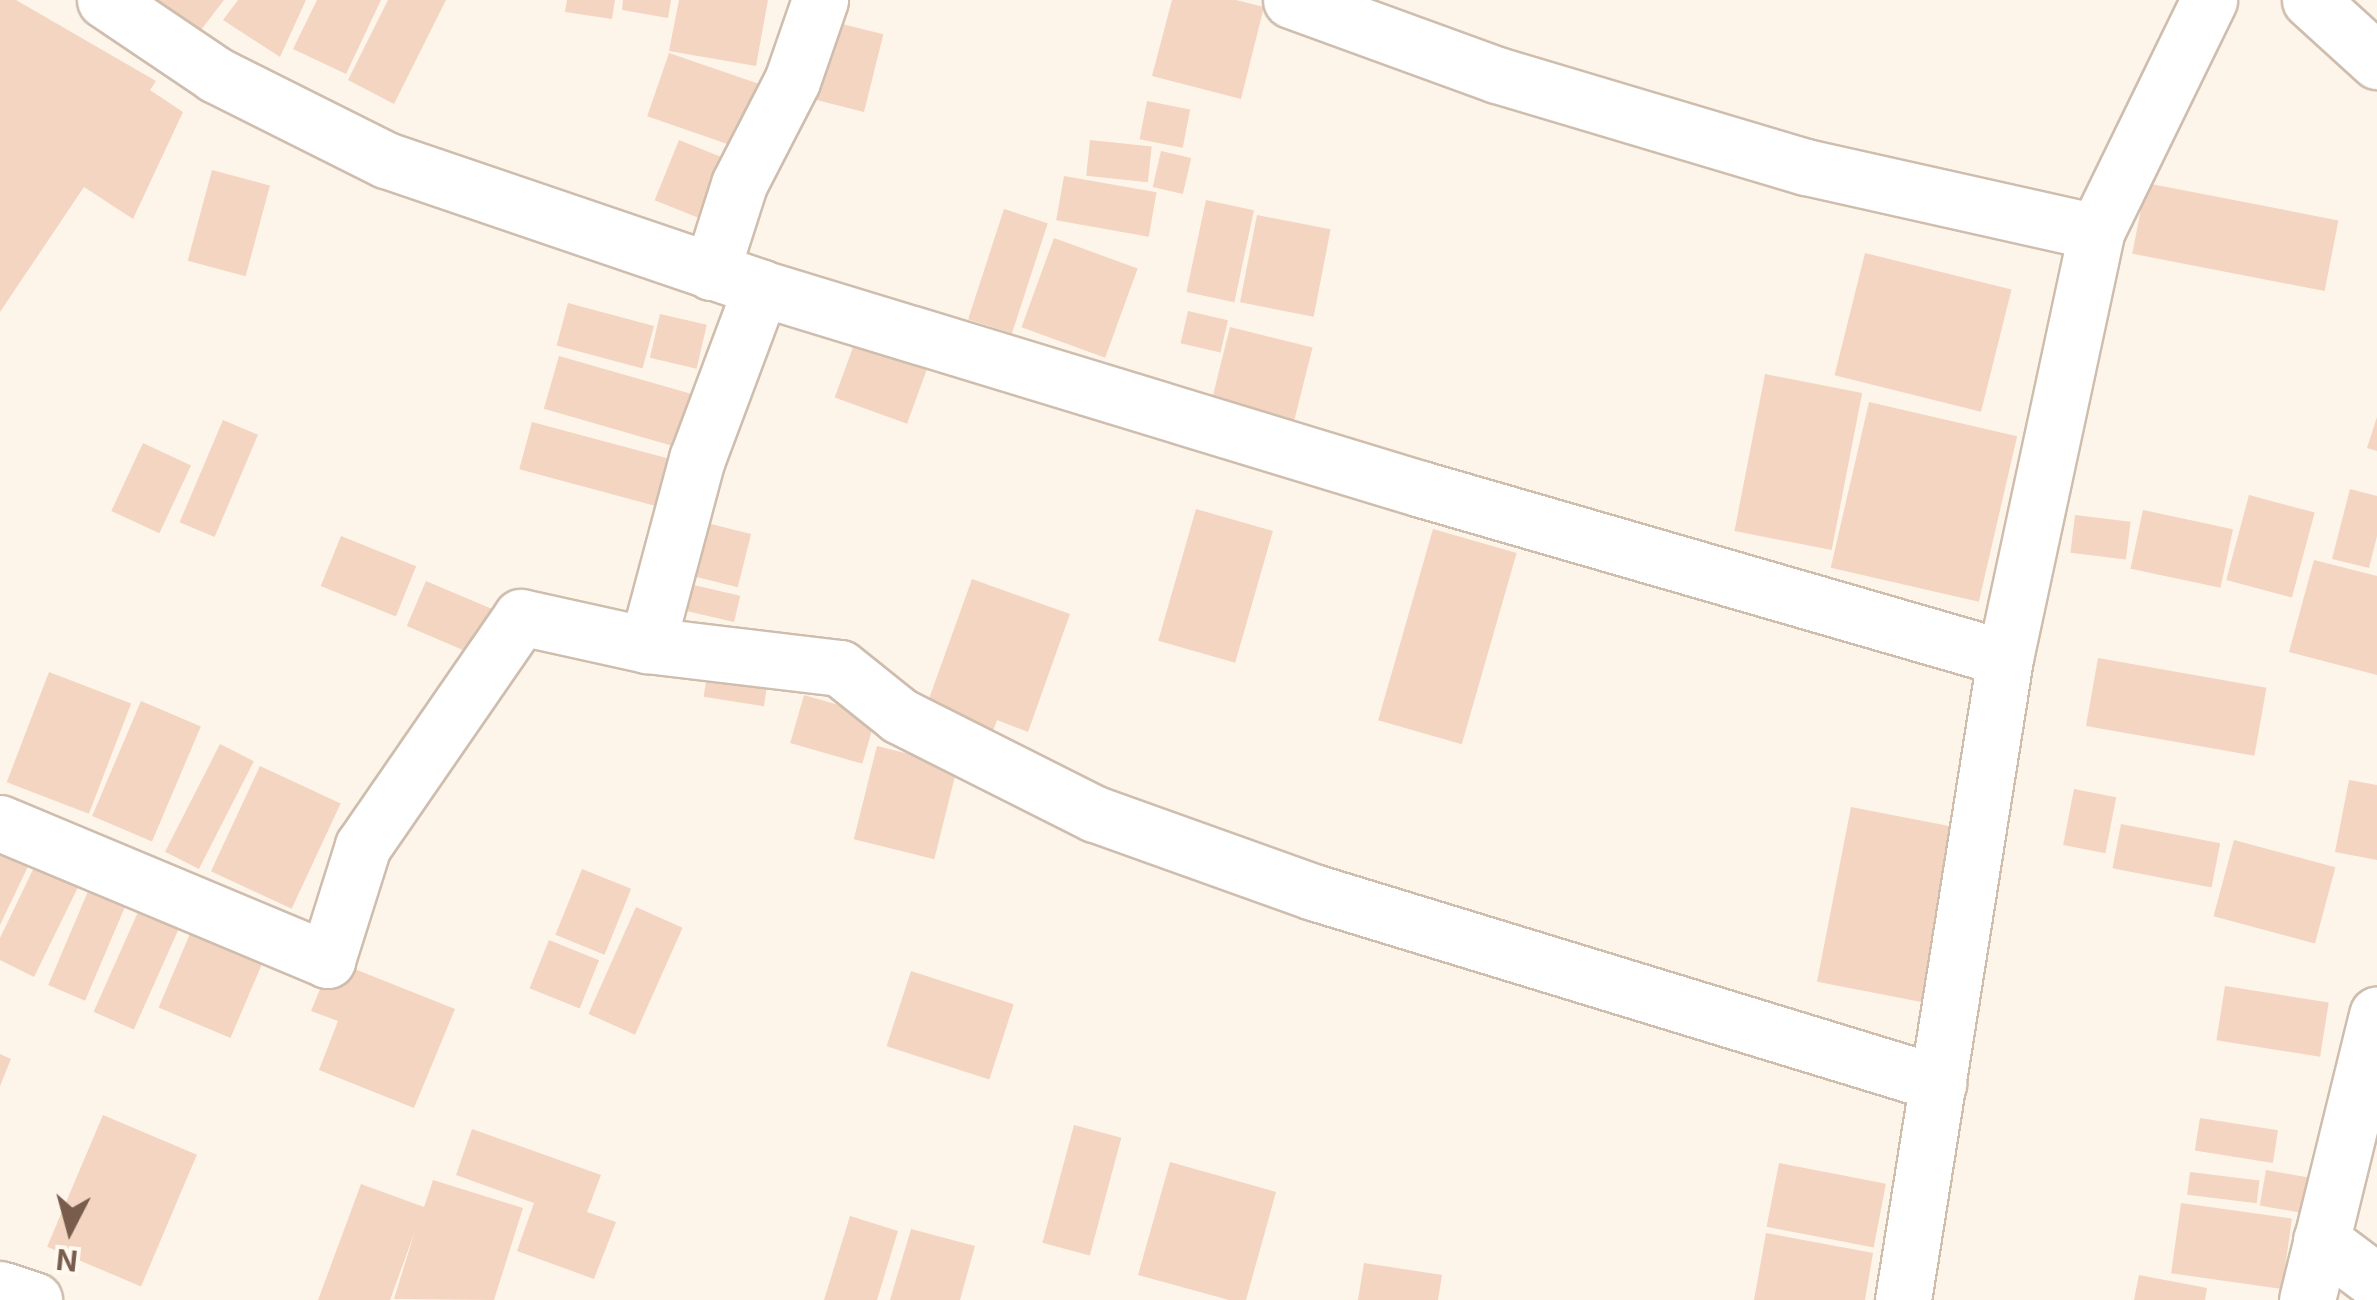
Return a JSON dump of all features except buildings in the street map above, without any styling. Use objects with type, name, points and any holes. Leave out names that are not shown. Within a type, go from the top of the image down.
[{"type":"street","points":[[105,0],[216,75],[386,160],[736,280],[1421,489],[2004,658]]},
{"type":"street","points":[[647,645],[697,459],[736,280],[739,184],[792,81],[820,0]]},
{"type":"street","points":[[1292,0],[1498,75],[1788,162],[2096,232]]},
{"type":"street","points":[[1903,1300],[2004,658],[2096,232],[2208,0]]},
{"type":"street","points":[[2310,0],[2377,61]]},
{"type":"street","points":[[0,823],[327,960],[364,846],[521,617],[647,645],[840,668],[900,716],[1094,814],[1313,892],[1938,1083]]},
{"type":"street","points":[[2307,1300],[2377,1014]]},
{"type":"street","points":[[2321,1240],[2377,1282]]},
{"type":"street","points":[[0,1289],[34,1300]]}]
